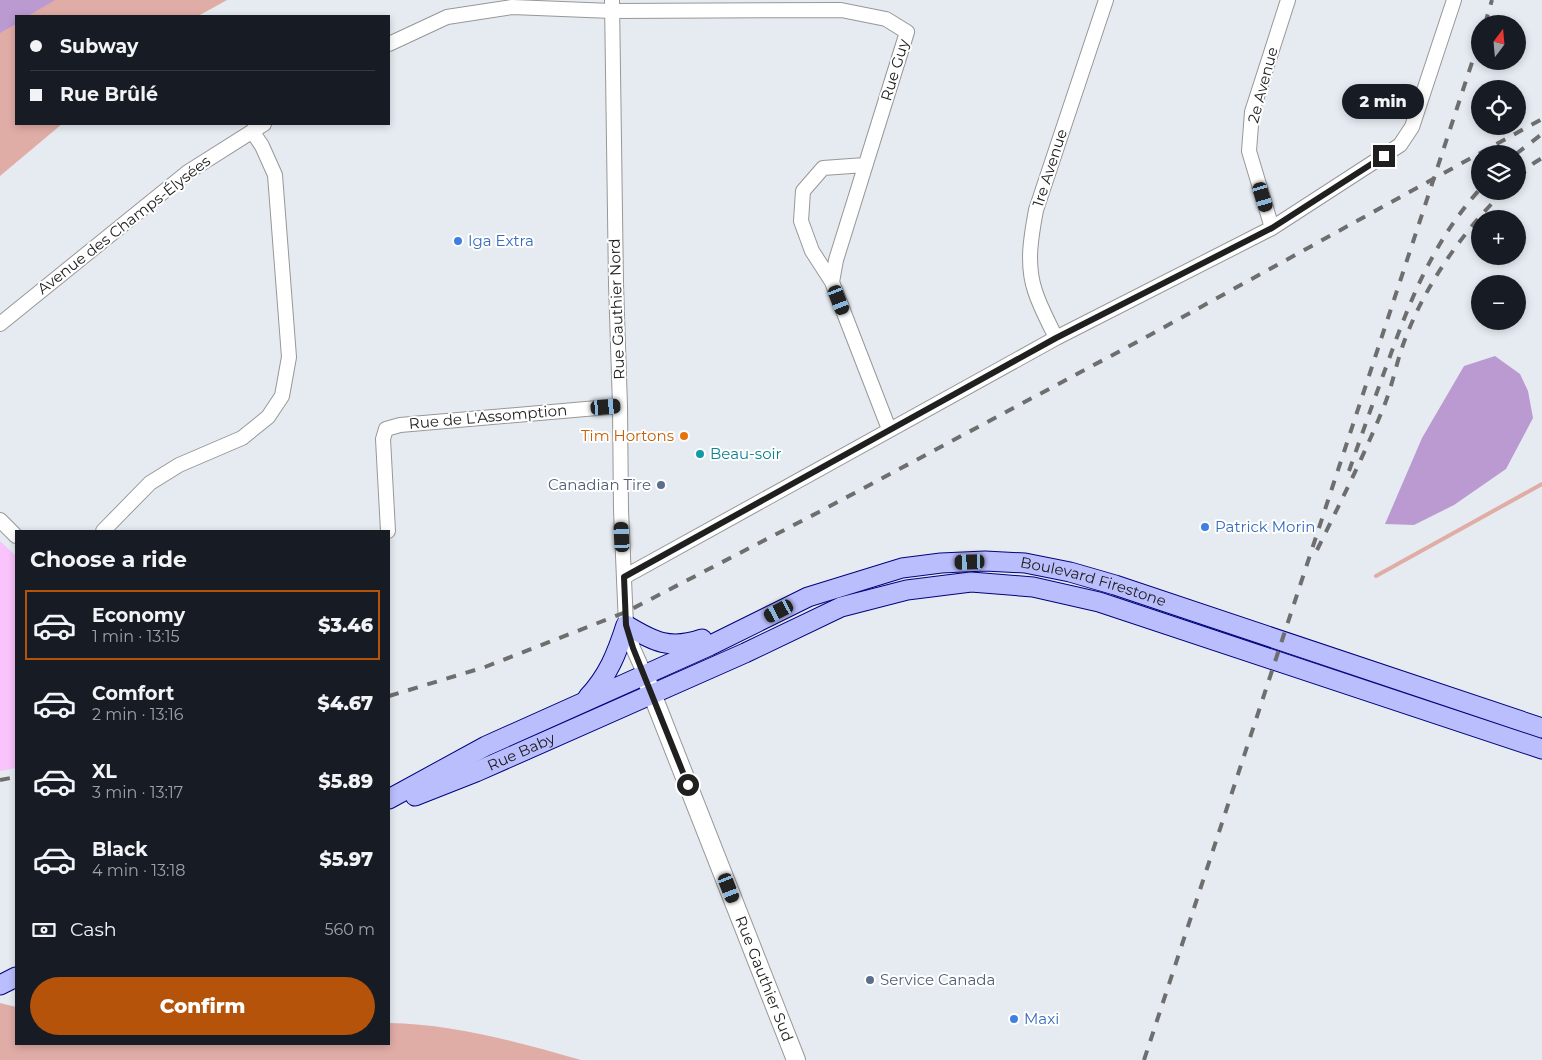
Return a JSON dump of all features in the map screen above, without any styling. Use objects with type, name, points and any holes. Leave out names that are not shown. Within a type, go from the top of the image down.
[{"type":"main road","name":"Boulevard Firestone","points":[[645,675],[808,597],[902,568],[941,563],[985,561],[1025,563],[1115,584],[1542,728]]},
{"type":"main road","name":"Boulevard Firestone","points":[[652,694],[745,653],[841,607],[907,590],[970,582],[1033,587],[1099,602],[1542,749]]},
{"type":"main road","points":[[584,702],[600,685],[607,674],[619,649],[626,625],[658,642],[679,645],[689,644],[765,618]]},
{"type":"main road","name":"Rue Baby","points":[[390,798],[486,746],[645,675]]},
{"type":"main road","name":"Rue Baby","points":[[390,807],[476,772],[652,694]]},
{"type":"main road","points":[[0,985],[15,978]]},
{"type":"street","name":"1re Avenue","points":[[1056,338],[1035,292],[1029,260],[1030,240],[1036,210],[1106,0]]},
{"type":"street","name":"2e Avenue","points":[[1272,228],[1249,151],[1252,112],[1288,0]]},
{"type":"street","points":[[624,577],[1056,338],[1272,228],[1400,146],[1412,127],[1454,0]]},
{"type":"street","points":[[390,44],[447,17],[512,7],[612,5]]},
{"type":"street","name":"Rue Guy","points":[[612,5],[796,5],[841,10],[886,20],[907,32],[836,260],[832,282]]},
{"type":"street","name":"Rue Gauthier Nord","points":[[612,5],[621,510],[626,625],[633,648],[645,675]]},
{"type":"street","name":"Avenue des Champs-Élysées","points":[[0,324],[188,172],[232,142],[258,128],[262,146],[275,175],[289,357],[282,396],[268,417],[242,438],[179,465],[150,483],[103,530]]},
{"type":"street","points":[[865,165],[823,168],[803,191],[801,221],[812,251],[832,282],[889,429]]},
{"type":"street","name":"Rue de L'Assomption","points":[[388,530],[383,439],[386,429],[400,425],[620,406]]},
{"type":"street","points":[[0,520],[15,535]]},
{"type":"street","name":"Rue Gauthier Sud","points":[[645,675],[796,1060]]},
{"type":"shaded area","points":[[0,0],[58,0],[36,15],[15,15],[15,31],[0,42]]},
{"type":"shaded area","points":[[55,0],[227,0],[200,15],[30,15]]},
{"type":"shaded area","points":[[15,25],[15,125],[61,125],[0,176],[0,33]]},
{"type":"shaded area","points":[[1495,356],[1520,374],[1528,391],[1533,418],[1506,469],[1454,505],[1414,525],[1385,524],[1422,438],[1464,366]]},
{"type":"shaded area","points":[[0,541],[15,555],[15,768],[0,771]]},
{"type":"shaded area","points":[[0,1003],[15,1007],[15,1045],[390,1045],[390,1023],[462,1030],[581,1060],[0,1060]]},
{"type":"waterway","points":[[1376,576],[1542,484]]},
{"type":"railway","points":[[1488,15],[1492,0]]},
{"type":"railway","points":[[1144,1060],[1471,65]]},
{"type":"railway","points":[[390,696],[485,667],[626,612],[819,512],[1150,335],[1542,119]]},
{"type":"railway","points":[[1526,146],[1542,134]]},
{"type":"railway","points":[[1526,170],[1542,158]]},
{"type":"railway","points":[[1349,471],[1398,335],[1416,291],[1437,249],[1471,200]]},
{"type":"railway","points":[[1317,550],[1378,420],[1404,342],[1422,300],[1459,243],[1495,200]]},
{"type":"railway","points":[[0,780],[15,777]]},
{"type":"place","name":"Iga Extra","points":[[458,241]]},
{"type":"place","name":"Tim Hortons","points":[[684,436]]},
{"type":"place","name":"Beau-soir","points":[[700,454]]},
{"type":"place","name":"Canadian Tire","points":[[661,485]]},
{"type":"place","name":"Patrick Morin","points":[[1205,527]]},
{"type":"place","name":"Service Canada","points":[[870,980]]},
{"type":"place","name":"Maxi","points":[[1014,1019]]},
{"type":"route","points":[[688,785],[633,648],[626,625],[624,577],[1056,338],[1272,228],[1384,156]]}]
